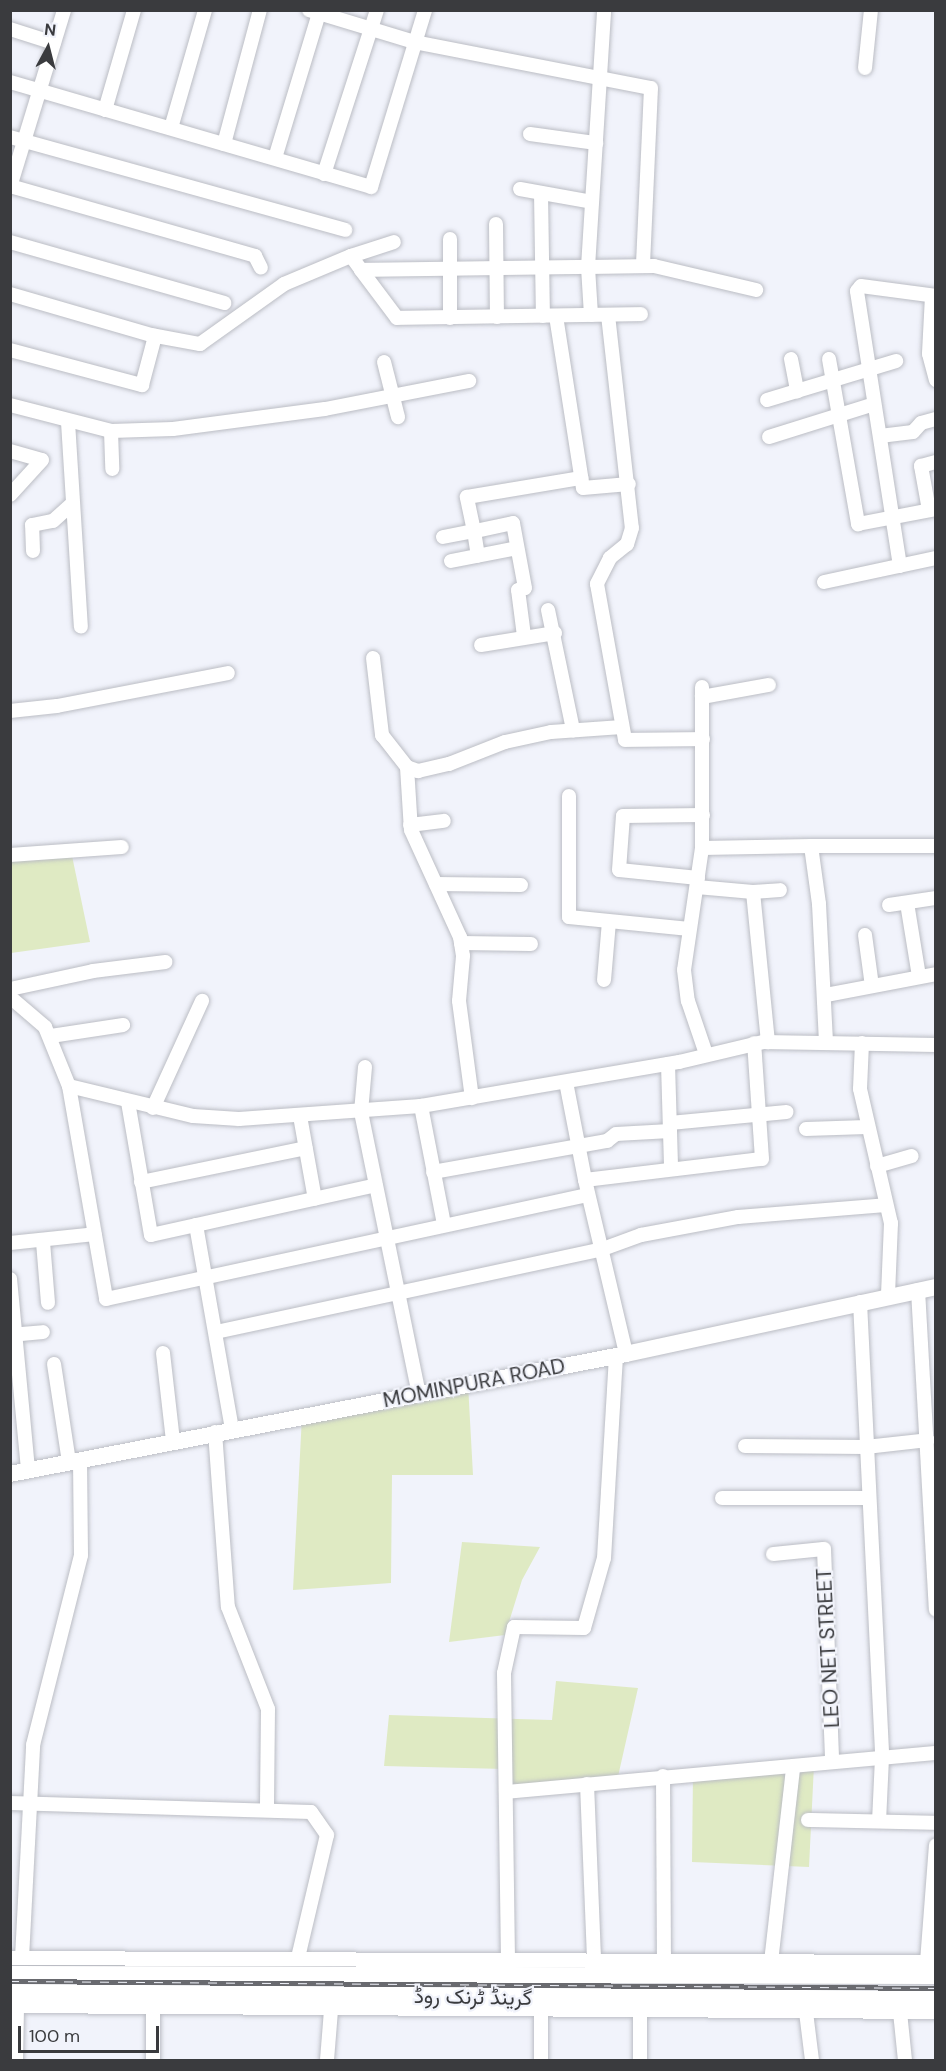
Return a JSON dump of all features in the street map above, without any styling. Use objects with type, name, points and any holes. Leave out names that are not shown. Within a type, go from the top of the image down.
[{"type":"main road","name":"MOMINPURA ROAD","points":[[10,1474],[173,1440],[621,1355],[936,1287]]},
{"type":"main road","name":"گرینڈ ٹرنک روڈ","points":[[10,1974],[484,1976],[933,1967]]},
{"type":"main road","points":[[484,1976],[484,2004]]},
{"type":"main road","name":"گرینڈ ٹرنک روڈ","points":[[13,2001],[640,2005],[936,1999]]},
{"type":"street","points":[[64,10],[11,186],[255,256],[261,267]]},
{"type":"street","points":[[105,110],[134,10]]},
{"type":"street","points":[[171,128],[205,10]]},
{"type":"street","points":[[224,144],[260,10]]},
{"type":"street","points":[[324,174],[377,10]]},
{"type":"street","points":[[10,82],[371,187],[425,10]]},
{"type":"street","points":[[591,315],[588,267],[604,10]]},
{"type":"street","points":[[865,69],[871,10]]},
{"type":"street","points":[[275,158],[316,12],[371,31],[414,42],[600,80],[651,88],[643,265]]},
{"type":"street","points":[[10,29],[54,43]]},
{"type":"street","points":[[530,134],[596,143]]},
{"type":"street","points":[[10,137],[345,230]]},
{"type":"street","points":[[520,189],[592,202]]},
{"type":"street","points":[[541,193],[543,268],[549,316],[583,488],[628,484]]},
{"type":"street","points":[[496,224],[497,317]]},
{"type":"street","points":[[450,239],[450,318]]},
{"type":"street","points":[[10,242],[224,303]]},
{"type":"street","points":[[10,294],[155,336],[200,344],[284,284],[351,256],[394,242]]},
{"type":"street","points":[[351,256],[397,318],[641,314]]},
{"type":"street","points":[[361,270],[643,265],[756,290]]},
{"type":"street","points":[[900,566],[868,370],[857,291],[861,286],[934,296],[930,354],[936,380]]},
{"type":"street","points":[[608,315],[632,528],[627,544],[610,558],[597,584],[624,740],[703,739]]},
{"type":"street","points":[[10,350],[142,385],[155,336]]},
{"type":"street","points":[[791,359],[796,391]]},
{"type":"street","points":[[829,360],[858,524],[894,520],[932,510],[921,466],[936,462]]},
{"type":"street","points":[[767,400],[896,361]]},
{"type":"street","points":[[384,362],[398,417]]},
{"type":"street","points":[[10,405],[68,422],[111,431],[261,419],[469,381]]},
{"type":"street","points":[[769,436],[874,404]]},
{"type":"street","points":[[880,436],[913,432],[921,423],[936,419]]},
{"type":"street","points":[[68,422],[81,627]]},
{"type":"street","points":[[111,431],[112,469]]},
{"type":"street","points":[[10,451],[42,460],[10,495]]},
{"type":"street","points":[[478,556],[467,497],[581,478]]},
{"type":"street","points":[[33,551],[32,525],[53,521],[72,504]]},
{"type":"street","points":[[444,537],[513,523],[525,588],[518,590],[524,636]]},
{"type":"street","points":[[451,561],[518,548]]},
{"type":"street","points":[[824,582],[936,558]]},
{"type":"street","points":[[548,610],[555,633],[573,730]]},
{"type":"street","points":[[481,645],[524,636],[555,633]]},
{"type":"street","points":[[373,658],[382,735],[407,767],[418,771],[505,742],[573,730],[622,726]]},
{"type":"street","points":[[10,711],[57,706],[228,673]]},
{"type":"street","points":[[706,1054],[684,985],[689,929],[702,848],[702,692],[769,685]]},
{"type":"street","points":[[407,767],[410,825],[461,944],[459,1001],[472,1098]]},
{"type":"street","points":[[569,796],[567,914],[575,919],[689,929]]},
{"type":"street","points":[[703,815],[623,816],[619,870],[753,892],[780,890]]},
{"type":"street","points":[[410,825],[444,821]]},
{"type":"street","points":[[811,846],[826,995],[826,1043]]},
{"type":"street","points":[[702,848],[936,846]]},
{"type":"street","points":[[10,855],[122,847]]},
{"type":"street","points":[[436,884],[521,885]]},
{"type":"street","points":[[753,892],[768,1042]]},
{"type":"street","points":[[889,905],[936,898]]},
{"type":"street","points":[[907,903],[919,976]]},
{"type":"street","points":[[604,980],[609,922]]},
{"type":"street","points":[[865,935],[872,986]]},
{"type":"street","points":[[461,944],[531,944]]},
{"type":"street","points":[[10,989],[93,971],[165,962]]},
{"type":"street","points":[[826,995],[936,974]]},
{"type":"street","points":[[10,997],[51,1036],[69,1086],[106,1299],[387,1236],[588,1195]]},
{"type":"street","points":[[153,1108],[202,1001]]},
{"type":"street","points":[[51,1036],[123,1025]]},
{"type":"street","points":[[585,1180],[762,1159],[754,1043]]},
{"type":"street","points":[[69,1086],[153,1108],[239,1119],[421,1106],[668,1064],[754,1043],[936,1045]]},
{"type":"street","points":[[862,1043],[858,1074],[867,1127],[886,1205],[892,1249],[888,1296]]},
{"type":"street","points":[[668,1064],[671,1168]]},
{"type":"street","points":[[365,1067],[361,1112],[419,1394]]},
{"type":"street","points":[[508,1960],[504,1673],[514,1627],[584,1628],[604,1558],[621,1355],[567,1082]]},
{"type":"street","points":[[128,1102],[151,1234],[376,1185]]},
{"type":"street","points":[[421,1106],[444,1224]]},
{"type":"street","points":[[433,1172],[607,1141],[616,1134],[786,1112]]},
{"type":"street","points":[[300,1116],[315,1199]]},
{"type":"street","points":[[806,1128],[867,1127]]},
{"type":"street","points":[[141,1182],[306,1148]]},
{"type":"street","points":[[877,1166],[912,1156]]},
{"type":"street","points":[[216,1332],[600,1250],[640,1234],[738,1217],[886,1205]]},
{"type":"street","points":[[196,1225],[207,1276],[232,1429]]},
{"type":"street","points":[[10,1242],[43,1242],[95,1234]]},
{"type":"street","points":[[43,1242],[48,1303]]},
{"type":"street","points":[[10,1279],[13,1335],[28,1471]]},
{"type":"street","points":[[918,1290],[936,1608]]},
{"type":"street","points":[[860,1302],[882,1758],[879,1821]]},
{"type":"street","points":[[13,1335],[43,1332]]},
{"type":"street","points":[[163,1353],[173,1440]]},
{"type":"street","points":[[54,1364],[74,1461],[81,1555],[33,1745],[16,1958],[771,1962],[933,1967],[936,1845]]},
{"type":"street","points":[[215,1432],[228,1607],[268,1709],[267,1808]]},
{"type":"street","points":[[745,1446],[866,1447],[928,1440]]},
{"type":"street","points":[[722,1498],[869,1498]]},
{"type":"street","name":"LEO NET STREET","points":[[774,1554],[824,1549],[832,1762]]},
{"type":"street","points":[[506,1792],[663,1776],[792,1768],[832,1762],[936,1753]]},
{"type":"street","points":[[771,1962],[792,1768]]},
{"type":"street","points":[[663,1776],[663,1961]]},
{"type":"street","points":[[586,1784],[594,1961]]},
{"type":"street","points":[[10,1803],[267,1808],[310,1812],[327,1835],[298,1958]]},
{"type":"street","points":[[808,1820],[936,1822]]},
{"type":"street","points":[[16,2061],[13,2001],[153,2007],[331,2010],[484,2004],[542,2011],[640,2005],[806,2012],[936,2012]]},
{"type":"street","points":[[640,2005],[640,2061]]},
{"type":"street","points":[[153,2007],[153,2061]]},
{"type":"street","points":[[327,2061],[331,2010]]},
{"type":"street","points":[[541,2061],[542,2011]]},
{"type":"street","points":[[806,2012],[812,2061]]},
{"type":"street","points":[[900,2012],[905,2061]]},
{"type":"green space","points":[[71,851],[90,942],[11,953],[11,855]]},
{"type":"green space","points":[[468,1384],[473,1475],[392,1475],[391,1583],[293,1590],[302,1416]]},
{"type":"green space","points":[[462,1542],[540,1547],[522,1580],[505,1635],[449,1642]]},
{"type":"green space","points":[[556,1681],[638,1688],[617,1781],[506,1792],[505,1769],[384,1766],[389,1715],[552,1720]]},
{"type":"green space","points":[[814,1765],[809,1867],[692,1862],[693,1774]]},
{"type":"railway","points":[[10,1981],[936,1988]]}]
